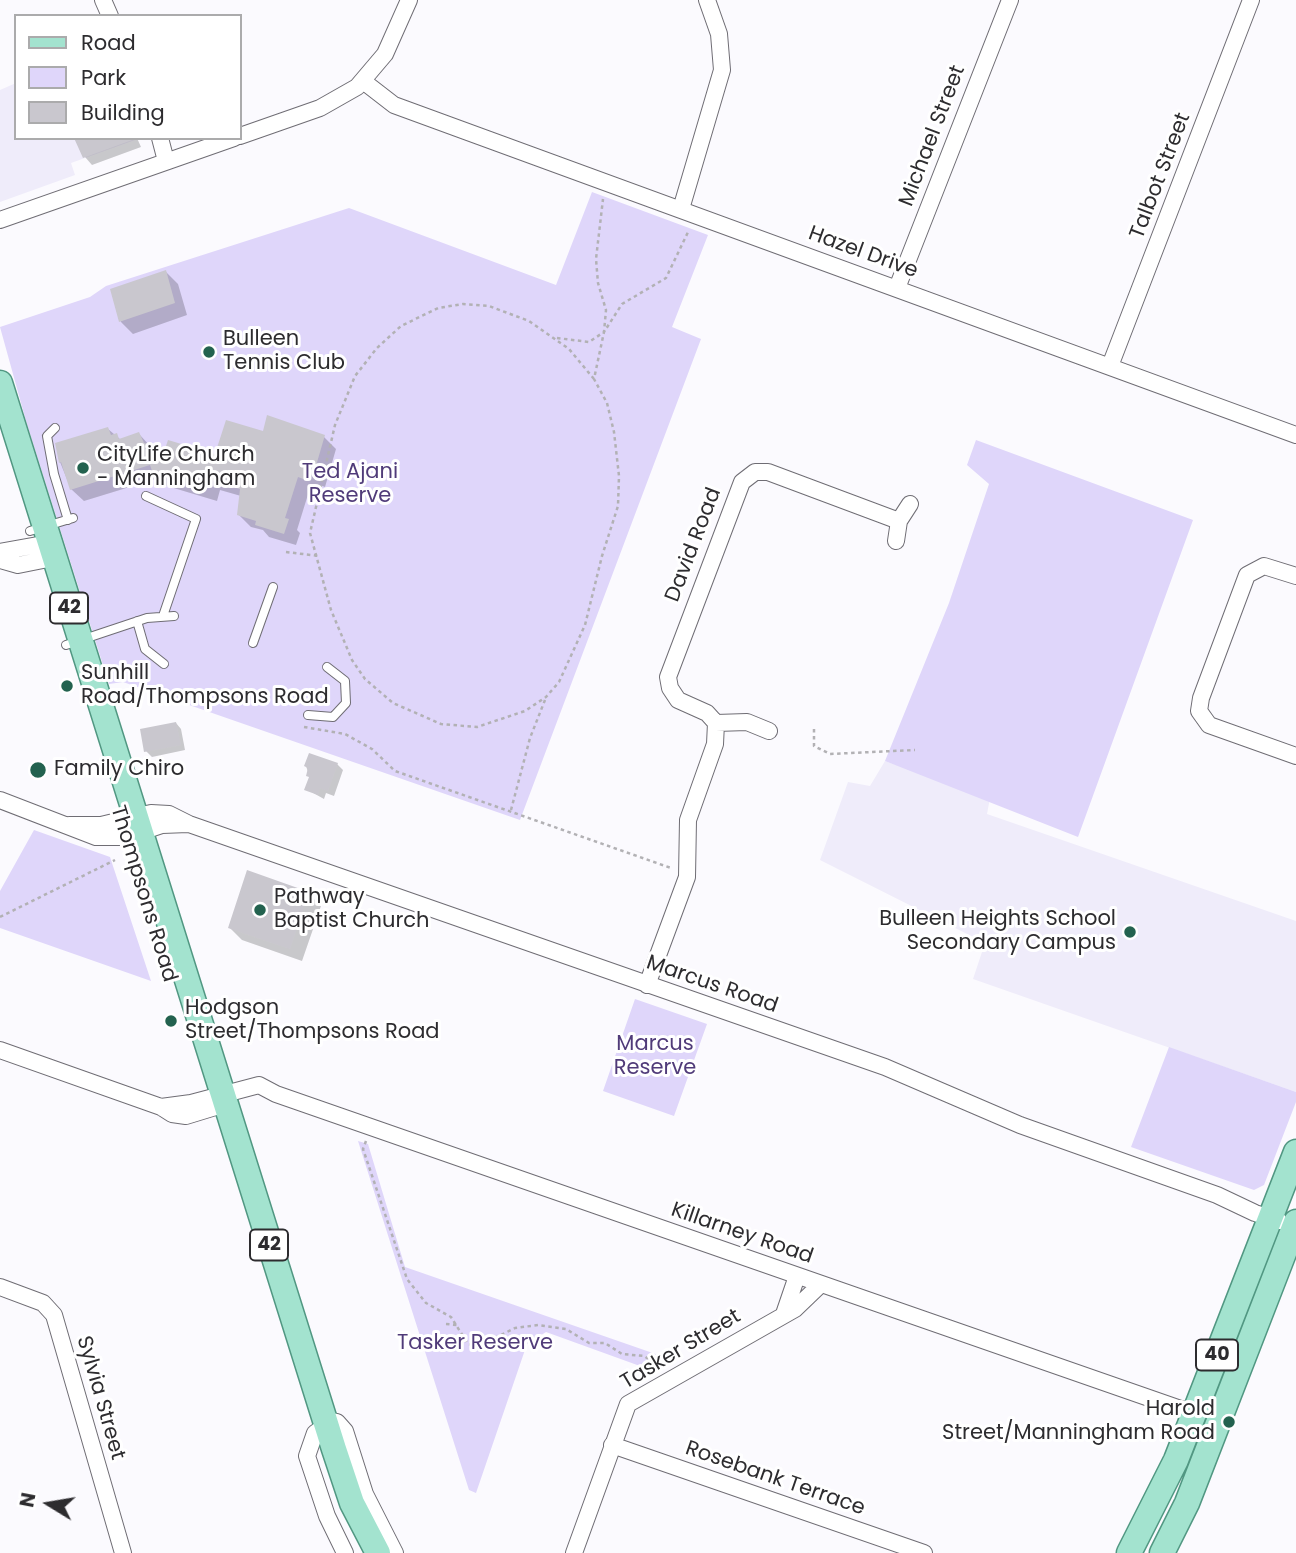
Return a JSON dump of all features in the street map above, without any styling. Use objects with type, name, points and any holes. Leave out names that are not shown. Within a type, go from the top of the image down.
[{"type":"main road","name":"Thompsons Road","points":[[0,383],[41,545]]},
{"type":"main road","name":"Thompsons Road","points":[[0,434],[41,545],[73,643],[320,1428],[352,1503],[378,1553]]},
{"type":"main road","name":"40","points":[[1129,1553],[1163,1491],[1296,1152]]},
{"type":"main road","name":"40","points":[[1162,1553],[1187,1503],[1296,1222]]},
{"type":"main road","name":"Thompsons Road","points":[[320,1428],[334,1494],[361,1553]]},
{"type":"street","points":[[242,135],[333,102],[367,77],[392,42],[409,0]]},
{"type":"street","points":[[675,206],[713,108],[722,70],[719,34],[707,0]]},
{"type":"street","name":"Michael Street","points":[[897,288],[1010,0]]},
{"type":"street","name":"Talbot Street","points":[[1110,366],[1251,0]]},
{"type":"street","name":"Hazel Drive","points":[[367,77],[415,110],[1296,435]]},
{"type":"street","points":[[161,140],[173,159]]},
{"type":"street","points":[[169,140],[173,159]]},
{"type":"street","points":[[0,220],[228,140]]},
{"type":"street","name":"David Road","points":[[716,723],[707,712],[678,699],[670,688],[668,677],[733,501],[746,476],[762,471],[774,474],[899,521]]},
{"type":"street","points":[[896,541],[899,521],[910,504]]},
{"type":"street","points":[[0,552],[41,545]]},
{"type":"street","points":[[0,560],[18,565],[41,545]]},
{"type":"street","points":[[1296,576],[1264,566],[1247,575],[1201,698],[1199,711],[1209,725],[1296,756]]},
{"type":"street","points":[[647,985],[684,888],[688,869],[688,820],[715,744],[716,723],[747,722],[769,731]]},
{"type":"street","name":"Marcus Road","points":[[0,800],[69,825],[131,828],[189,824],[902,1073],[1020,1125],[1217,1195],[1273,1208]]},
{"type":"street","name":"Killarney Road","points":[[0,1050],[161,1107],[168,1113],[179,1116],[253,1085],[266,1087],[276,1094],[1195,1414]]},
{"type":"street","name":"Marcus Road","points":[[1217,1195],[1273,1208],[1296,1222]]},
{"type":"street","points":[[784,1314],[797,1276]]},
{"type":"street","name":"Tasker Street","points":[[574,1553],[625,1409],[631,1400],[804,1303],[821,1284]]},
{"type":"street","name":"Sylvia Street","points":[[0,1287],[43,1303],[54,1315],[123,1553]]},
{"type":"street","points":[[320,1428],[337,1422],[345,1431],[365,1494],[395,1553]]},
{"type":"street","name":"Thompsons Road","points":[[320,1428],[307,1456],[327,1516],[345,1553]]},
{"type":"street","name":"Rosebank Terrace","points":[[612,1445],[924,1553]]},
{"type":"lane","points":[[41,545],[71,519],[54,474],[47,436],[55,428]]},
{"type":"lane","points":[[146,496],[196,519],[163,616]]},
{"type":"lane","points":[[253,643],[273,587]]},
{"type":"lane","points":[[73,643],[137,621],[174,616]]},
{"type":"lane","points":[[137,621],[145,649],[164,664]]},
{"type":"lane","points":[[308,715],[333,717],[346,703],[345,681],[327,667]]},
{"type":"path","points":[[594,379],[606,310],[598,284],[596,258],[603,194]]},
{"type":"path","points":[[553,337],[589,342],[604,332],[622,304],[666,278],[691,227]]},
{"type":"path","points":[[463,304],[489,306],[517,314],[553,337],[569,349],[594,379],[607,403],[614,432],[619,476],[618,506],[585,625],[559,682],[546,697],[507,720],[461,728],[421,717],[393,703],[365,679],[352,660],[331,610],[310,533],[335,425],[355,376],[390,335],[425,312],[463,304]]},
{"type":"path","points":[[286,552],[318,556]]},
{"type":"path","points":[[511,810],[530,738],[546,697]]},
{"type":"path","points":[[301,725],[319,731],[345,734],[372,749],[391,769],[486,805],[511,810],[673,869]]},
{"type":"path","points":[[814,729],[814,746],[830,754],[915,751]]},
{"type":"path","points":[[0,917],[115,860]]},
{"type":"path","points":[[366,1141],[363,1149],[407,1279],[420,1298],[451,1317],[468,1344],[476,1347],[515,1328],[538,1325],[570,1329],[589,1343],[605,1343],[622,1354],[644,1356],[660,1367]]},
{"type":"path","points":[[446,1324],[457,1325]]},
{"type":"shaded area","points":[[14,84],[14,140],[135,140],[71,163],[75,175],[0,202],[0,90]]},
{"type":"shaded area","name":"Bulleen Heights School Secondary Campus","points":[[885,761],[990,798],[987,814],[1296,921],[1296,1092],[973,979],[985,943],[820,860],[848,782],[870,786]]},
{"type":"green space","name":"Ted Ajani Reserve","points":[[592,192],[708,235],[672,327],[701,339],[520,820],[123,682],[109,684],[26,421],[0,327],[90,297],[106,286],[349,208],[556,285]]},
{"type":"green space","points":[[976,440],[1193,520],[1078,837],[885,761],[949,603],[989,484],[967,465]]},
{"type":"green space","points":[[34,830],[110,857],[151,981],[0,928],[0,891]]},
{"type":"green space","name":"Marcus Reserve","points":[[635,999],[707,1024],[674,1116],[603,1091]]},
{"type":"green space","points":[[1169,1047],[1296,1092],[1296,1102],[1264,1185],[1254,1190],[1131,1147]]},
{"type":"green space","name":"Tasker Reserve","points":[[358,1141],[368,1144],[405,1267],[670,1359],[651,1370],[546,1332],[527,1344],[476,1493],[469,1490]]},
{"type":"building","points":[[75,140],[132,140],[83,158]]},
{"type":"building","points":[[166,270],[175,303],[119,322],[110,289]]},
{"type":"building","points":[[267,415],[325,435],[313,476],[308,474],[306,480],[298,477],[285,518],[289,519],[284,534],[255,525],[256,521],[237,515],[240,489],[208,479],[205,490],[153,474],[150,465],[70,490],[61,462],[59,463],[55,443],[108,427],[111,435],[117,433],[119,439],[139,432],[144,443],[165,449],[168,440],[215,454],[226,420],[263,431]]},
{"type":"building","points":[[176,722],[181,745],[144,752],[140,729]]},
{"type":"building","points":[[309,753],[338,763],[328,791],[320,788],[318,795],[304,790],[309,777],[306,776],[308,768],[304,766]]},
{"type":"building","points":[[247,870],[309,892],[290,949],[228,928]]},
{"type":"place","name":"Bulleen Tennis Club","points":[[209,352]]},
{"type":"place","name":"CityLife Church - Manningham","points":[[83,468]]},
{"type":"place","name":"Sunhill Road/Thompsons Road","points":[[67,686]]},
{"type":"place","name":"Family Chiro","points":[[38,770]]},
{"type":"place","name":"Pathway Baptist Church","points":[[260,910]]},
{"type":"place","name":"Bulleen Heights School Secondary Campus","points":[[1130,932]]},
{"type":"place","name":"Hodgson Street/Thompsons Road","points":[[171,1021]]},
{"type":"place","name":"Harold Street/Manningham Road","points":[[1229,1422]]}]
